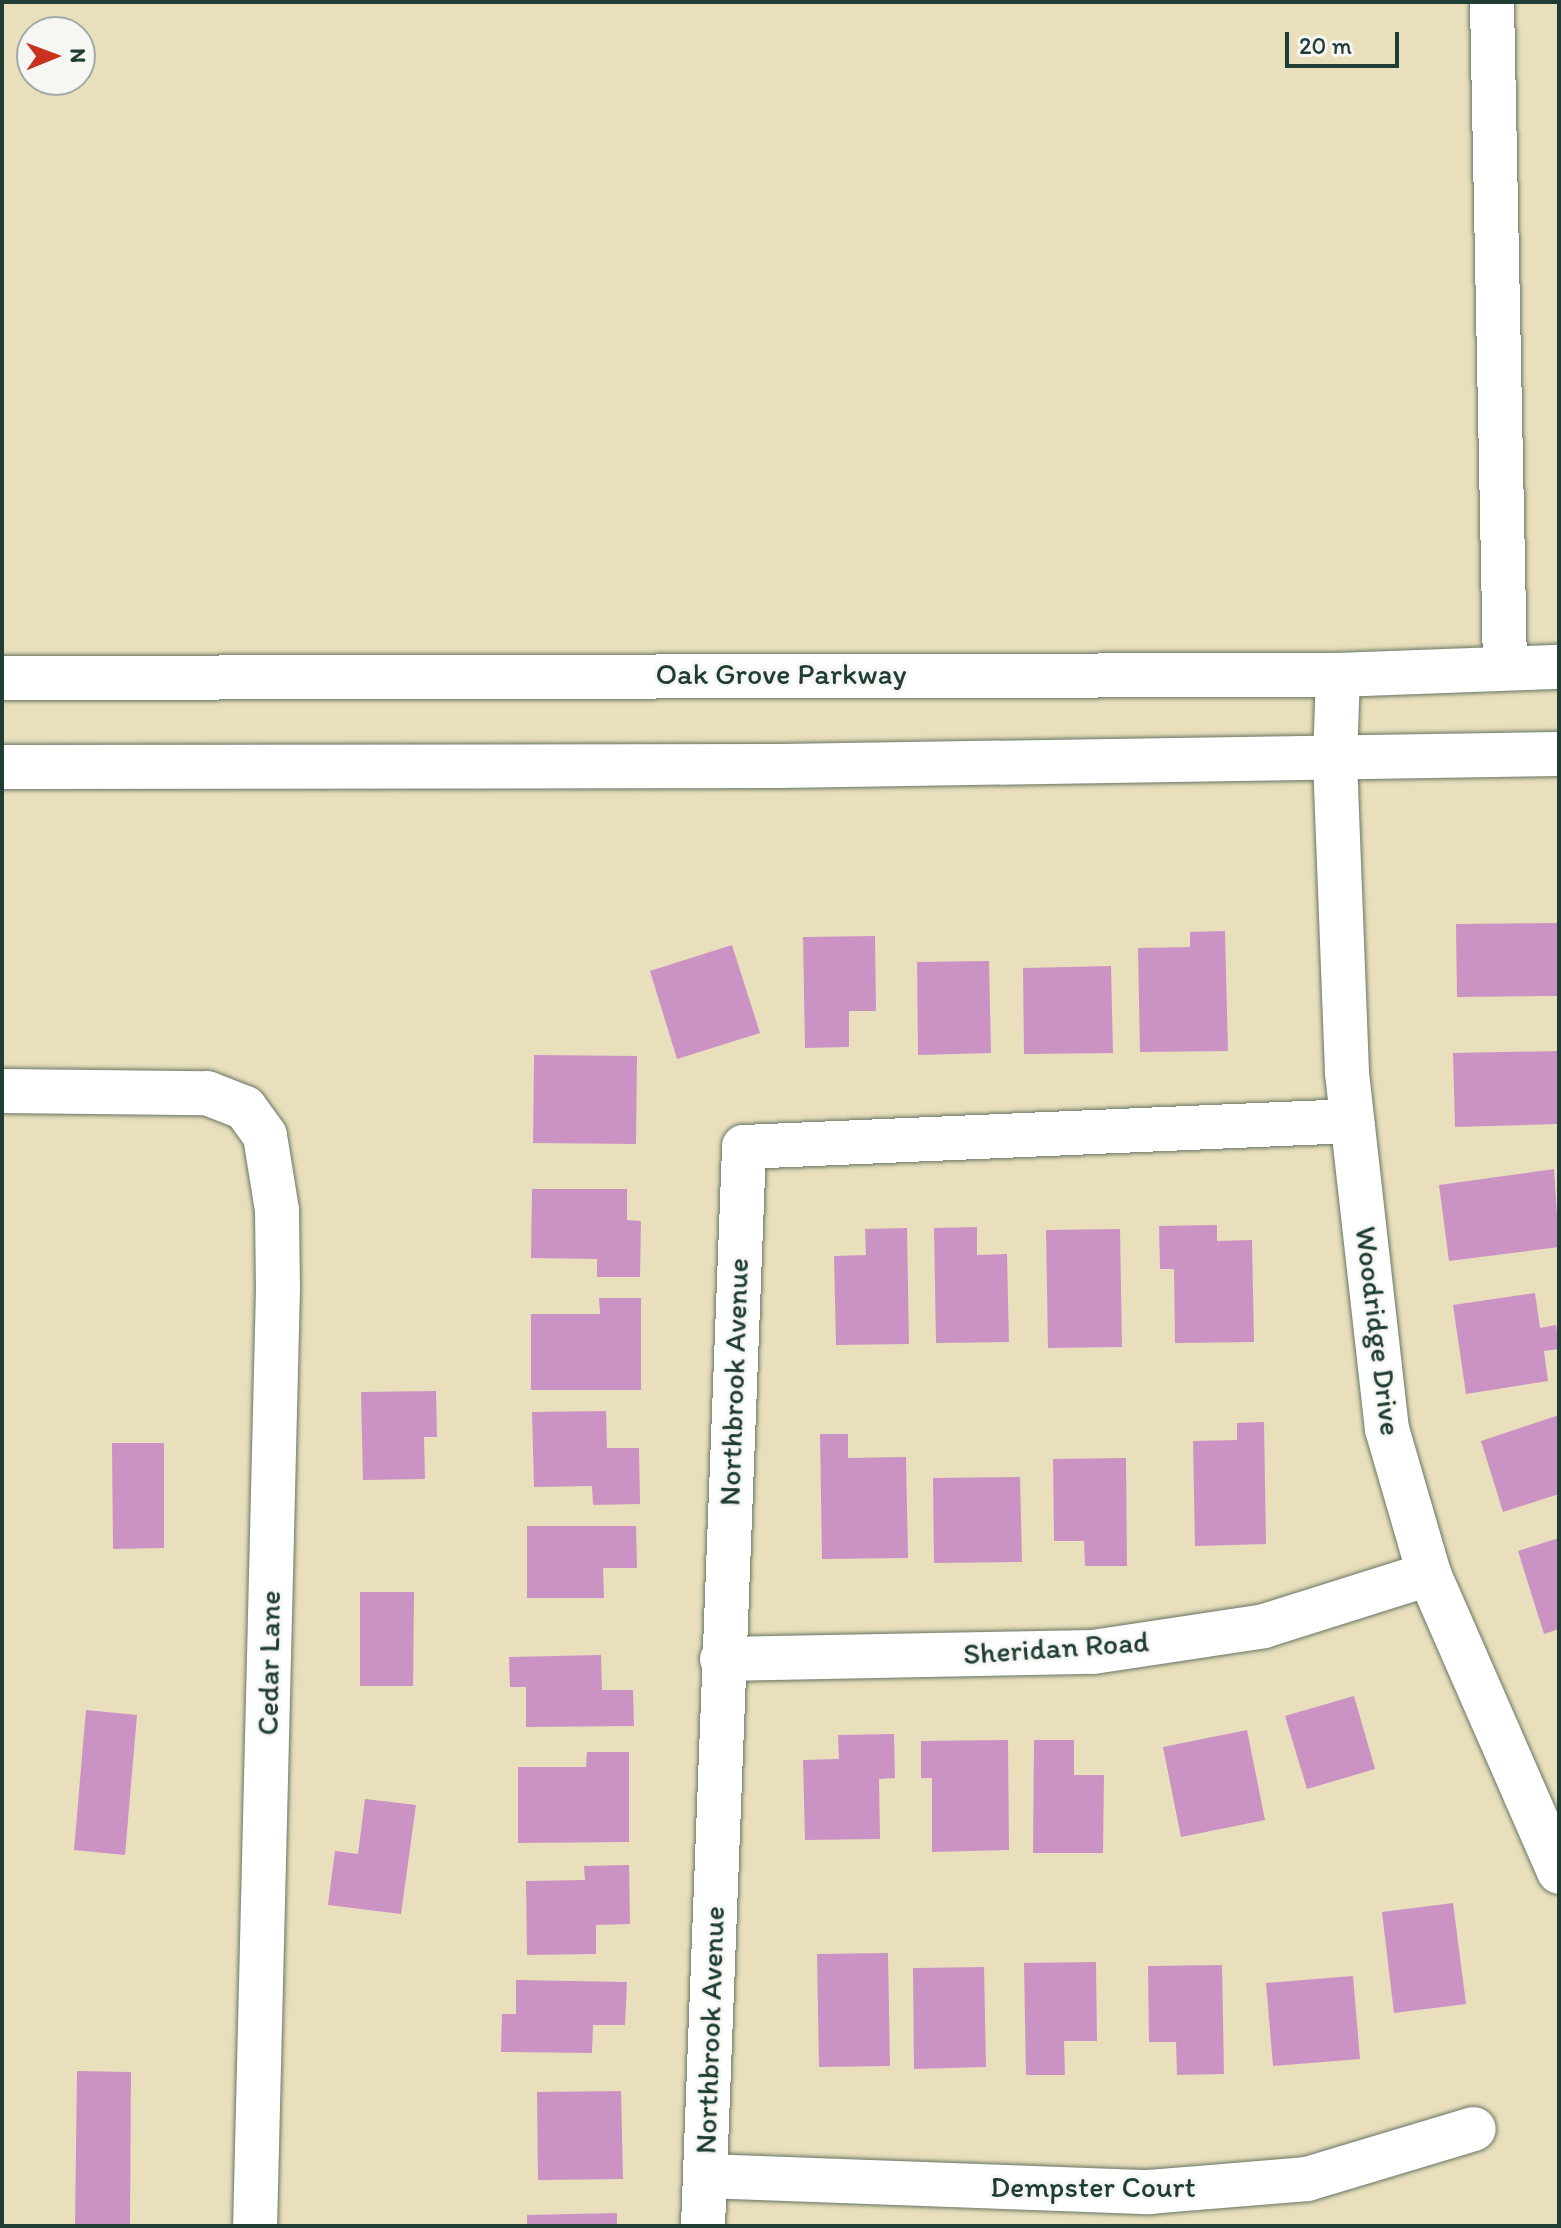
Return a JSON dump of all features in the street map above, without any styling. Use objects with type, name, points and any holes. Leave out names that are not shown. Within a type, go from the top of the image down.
[{"type":"street","points":[[1492,2],[1505,668]]},
{"type":"street","name":"Oak Grove Parkway","points":[[2,678],[1338,675],[1559,667]]},
{"type":"street","name":"Woodridge Drive","points":[[1338,675],[1335,760],[1352,1121],[1387,1429],[1429,1574],[1559,1872]]},
{"type":"street","points":[[2,767],[1335,760],[1559,754]]},
{"type":"street","name":"Cedar Lane","points":[[2,1091],[207,1093],[245,1108],[265,1136],[277,1210],[278,1288],[255,2226]]},
{"type":"street","name":"Northbrook Avenue","points":[[703,2226],[722,1659],[744,1147],[1352,1121]]},
{"type":"street","name":"Sheridan Road","points":[[722,1659],[1093,1652],[1264,1626],[1429,1574]]},
{"type":"street","name":"Dempster Court","points":[[705,2176],[1149,2192],[1307,2179],[1474,2129]]},
{"type":"building","points":[[1559,923],[1559,996],[1457,997],[1456,924]]},
{"type":"building","points":[[1225,931],[1228,1051],[1140,1052],[1138,948],[1190,947],[1190,932]]},
{"type":"building","points":[[875,936],[876,1011],[849,1011],[849,1047],[805,1048],[803,937]]},
{"type":"building","points":[[732,945],[760,1033],[677,1059],[650,971]]},
{"type":"building","points":[[989,961],[991,1053],[918,1055],[917,962]]},
{"type":"building","points":[[1111,966],[1113,1053],[1024,1054],[1023,968]]},
{"type":"building","points":[[1559,1051],[1559,1124],[1455,1127],[1453,1053]]},
{"type":"building","points":[[534,1055],[637,1056],[636,1144],[533,1143]]},
{"type":"building","points":[[1554,1169],[1559,1247],[1449,1261],[1439,1185]]},
{"type":"building","points":[[532,1189],[627,1189],[627,1220],[641,1221],[640,1277],[597,1277],[597,1259],[531,1258]]},
{"type":"building","points":[[1217,1225],[1217,1241],[1252,1240],[1254,1342],[1175,1343],[1174,1269],[1160,1269],[1159,1226]]},
{"type":"building","points":[[977,1227],[977,1255],[1007,1254],[1009,1342],[936,1343],[934,1228]]},
{"type":"building","points":[[907,1228],[909,1344],[836,1345],[834,1256],[866,1255],[865,1229]]},
{"type":"building","points":[[1120,1229],[1122,1347],[1048,1348],[1046,1230]]},
{"type":"building","points":[[1535,1293],[1540,1328],[1556,1325],[1559,1349],[1544,1351],[1548,1381],[1466,1394],[1453,1305]]},
{"type":"building","points":[[599,1298],[641,1298],[641,1390],[531,1390],[531,1314],[600,1314]]},
{"type":"building","points":[[436,1391],[437,1437],[424,1437],[425,1479],[363,1480],[361,1392]]},
{"type":"building","points":[[606,1411],[607,1448],[639,1448],[640,1504],[593,1505],[592,1486],[534,1487],[532,1412]]},
{"type":"building","points":[[1559,1415],[1559,1494],[1503,1512],[1481,1441]]},
{"type":"building","points":[[1264,1422],[1266,1544],[1195,1546],[1193,1441],[1237,1440],[1237,1423]]},
{"type":"building","points":[[820,1434],[848,1434],[848,1458],[906,1457],[908,1558],[822,1559]]},
{"type":"building","points":[[112,1443],[164,1443],[164,1548],[113,1549]]},
{"type":"building","points":[[1126,1458],[1127,1566],[1085,1566],[1084,1541],[1054,1541],[1053,1459]]},
{"type":"building","points":[[1020,1477],[1022,1562],[934,1563],[933,1478]]},
{"type":"building","points":[[527,1526],[636,1526],[637,1568],[603,1568],[604,1598],[527,1598]]},
{"type":"building","points":[[1559,1538],[1559,1629],[1544,1634],[1518,1551]]},
{"type":"building","points":[[360,1592],[414,1592],[413,1686],[360,1686]]},
{"type":"building","points":[[601,1655],[602,1690],[633,1690],[634,1726],[526,1727],[526,1687],[510,1687],[509,1657]]},
{"type":"building","points":[[1354,1696],[1375,1769],[1307,1789],[1285,1716]]},
{"type":"building","points":[[86,1710],[137,1715],[125,1855],[74,1850]]},
{"type":"building","points":[[1247,1730],[1265,1820],[1181,1837],[1163,1747]]},
{"type":"building","points":[[894,1734],[895,1778],[879,1779],[880,1839],[805,1840],[803,1760],[839,1759],[838,1735]]},
{"type":"building","points":[[1008,1740],[1009,1850],[932,1852],[932,1778],[921,1778],[921,1741]]},
{"type":"building","points":[[1034,1740],[1074,1740],[1074,1775],[1104,1775],[1103,1853],[1033,1853]]},
{"type":"building","points":[[587,1752],[629,1752],[629,1842],[518,1843],[518,1767],[586,1767]]},
{"type":"building","points":[[365,1799],[416,1805],[401,1914],[328,1905],[335,1851],[358,1854]]},
{"type":"building","points":[[629,1865],[630,1924],[596,1925],[596,1954],[527,1955],[526,1881],[585,1880],[584,1866]]},
{"type":"building","points":[[1453,1903],[1466,2004],[1394,2013],[1382,1912]]},
{"type":"building","points":[[888,1953],[890,2066],[819,2067],[817,1954]]},
{"type":"building","points":[[1096,1962],[1097,2041],[1064,2041],[1065,2075],[1026,2075],[1024,1963]]},
{"type":"building","points":[[1222,1965],[1224,2074],[1177,2075],[1176,2042],[1149,2042],[1148,1966]]},
{"type":"building","points":[[984,1967],[986,2067],[914,2069],[913,1968]]},
{"type":"building","points":[[1353,1976],[1360,2059],[1273,2066],[1266,1983]]},
{"type":"building","points":[[516,1980],[627,1982],[625,2025],[593,2025],[592,2053],[501,2052],[502,2014],[516,2014]]},
{"type":"building","points":[[77,2071],[131,2072],[130,2226],[75,2226]]},
{"type":"building","points":[[621,2091],[623,2179],[538,2180],[537,2092]]},
{"type":"building","points":[[617,2213],[617,2226],[527,2226],[527,2215]]}]
